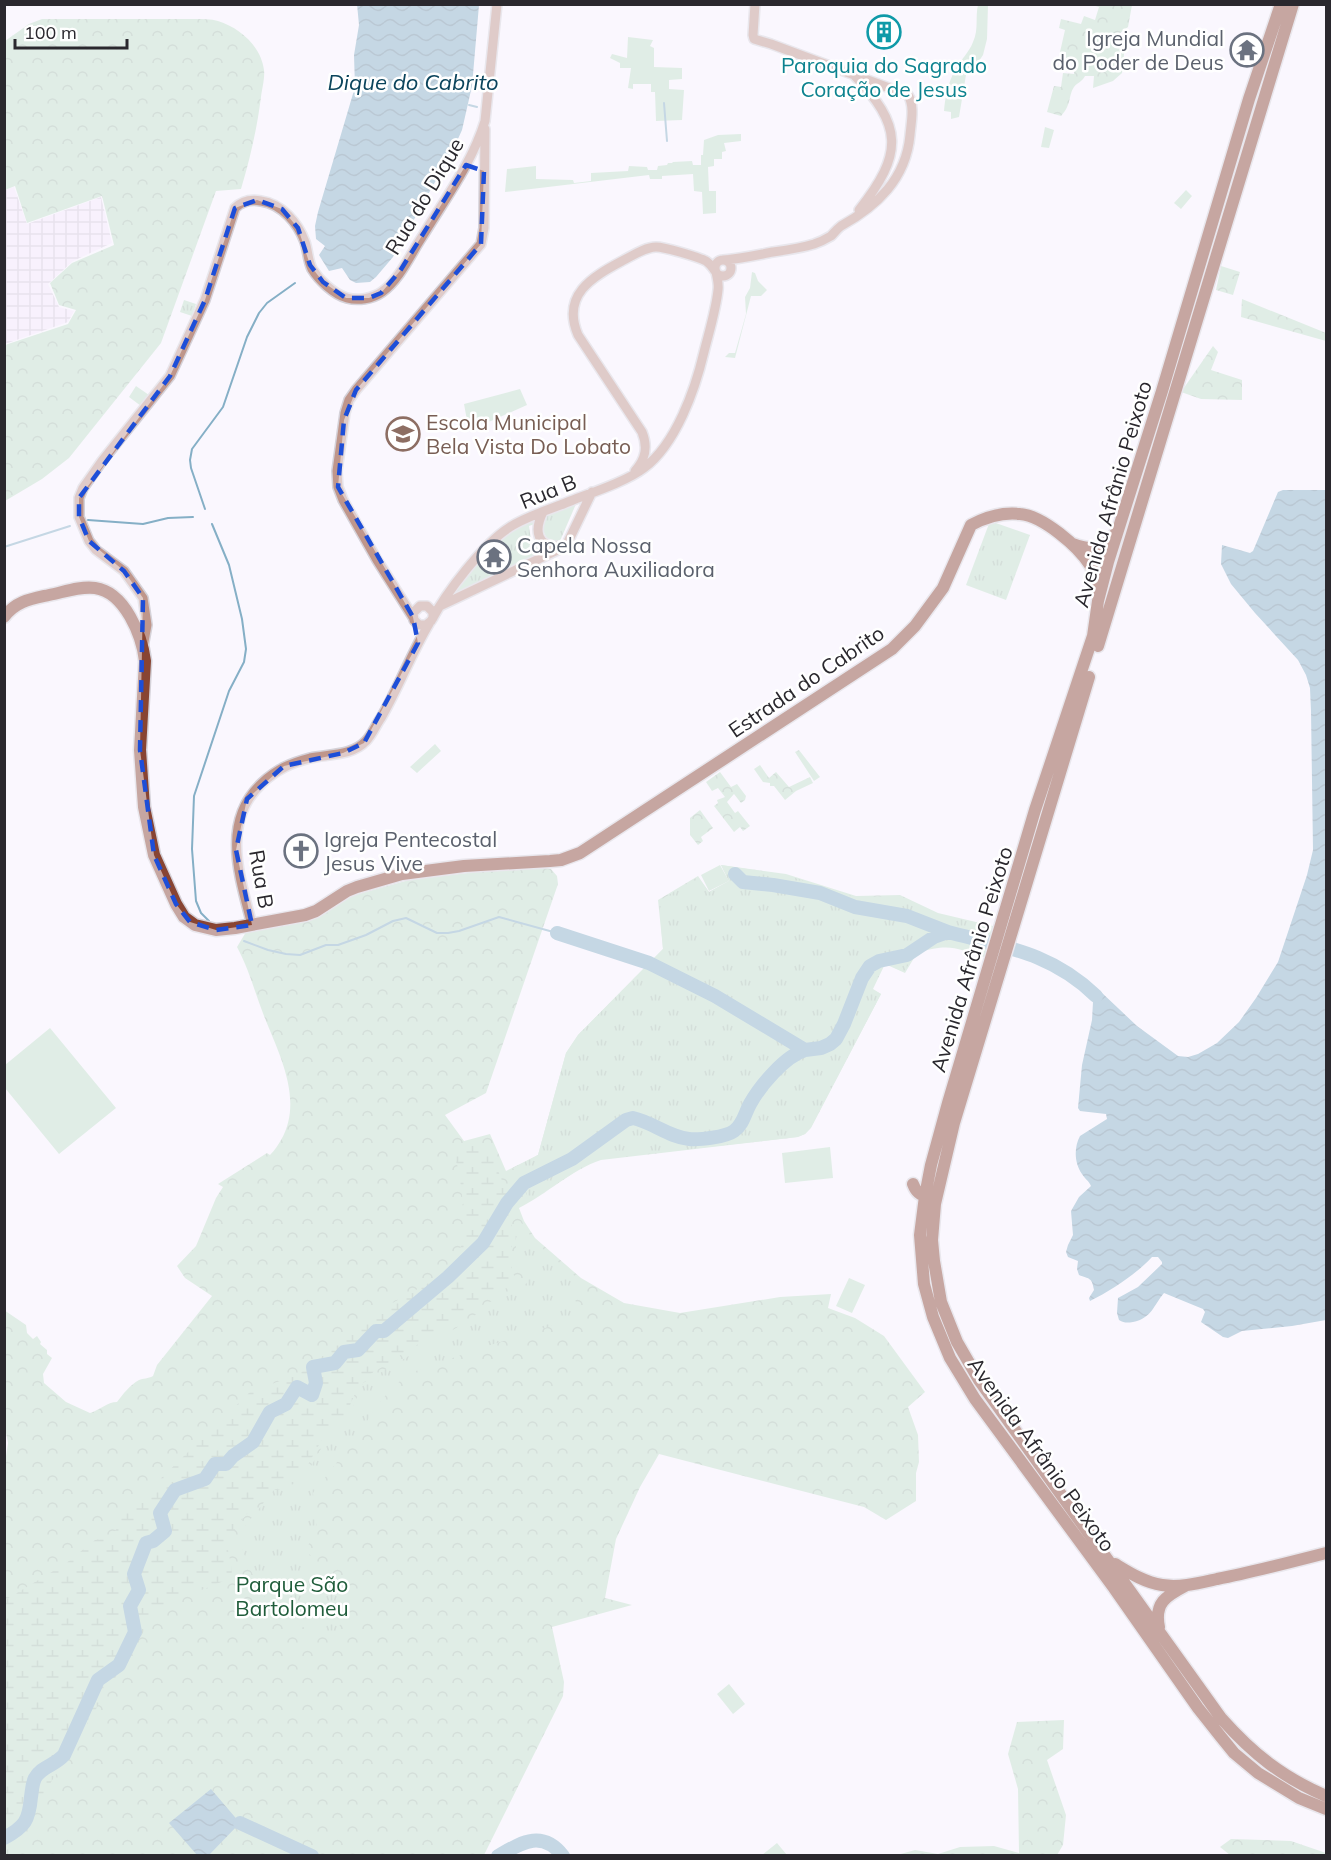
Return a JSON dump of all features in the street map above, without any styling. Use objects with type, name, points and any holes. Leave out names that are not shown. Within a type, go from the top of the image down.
[{"type":"main road","name":"Avenida Afrânio Peixoto","points":[[1281,4],[1249,99],[1118,531],[1106,562],[1093,636],[1042,788],[937,1191],[932,1240],[933,1261],[941,1302],[952,1332],[989,1396],[1221,1718],[1249,1749],[1286,1777],[1326,1796]]},
{"type":"main road","name":"Avenida Afrânio Peixoto","points":[[1007,926],[1122,566],[1293,4]]},
{"type":"main road","name":"Estrada do Cabrito","points":[[252,925],[310,913],[357,886],[402,874],[464,866],[556,861],[585,850],[892,649],[915,627],[943,588],[971,525],[992,516],[1019,514],[1029,516],[1039,520],[1072,543],[1091,566],[1097,581],[1098,601]]},
{"type":"main road","points":[[1106,562],[1101,547],[1109,543],[1118,531]]},
{"type":"main road","name":"Estrada do Cabrito","points":[[1072,543],[1090,548],[1101,547]]},
{"type":"main road","points":[[1091,566],[1106,562],[1122,566]]},
{"type":"main road","points":[[4,617],[13,607],[29,599],[85,588],[102,589],[124,606],[134,623],[143,647],[145,661],[140,750],[144,807],[154,855],[176,904],[190,922],[201,928],[216,930],[252,925]]},
{"type":"main road","name":"Avenida Afrânio Peixoto","points":[[996,966],[948,1102],[925,1196],[920,1235],[922,1269],[933,1317],[950,1358],[975,1399],[1221,1737],[1234,1753],[1258,1773],[1299,1798],[1326,1809]]},
{"type":"main road","points":[[913,1184],[918,1193],[925,1196],[937,1191]]},
{"type":"main road","points":[[1109,1561],[1152,1583],[1163,1586],[1187,1586],[1326,1553]]},
{"type":"main road","points":[[1160,1631],[1157,1612],[1160,1605],[1172,1593],[1187,1586]]},
{"type":"street","name":"Rua do Dique","points":[[143,647],[147,625],[143,598],[124,571],[96,550],[89,541],[79,517],[79,498],[83,488],[102,461],[170,376],[205,300],[236,208],[243,202],[257,200],[282,209],[298,228],[306,244],[313,270],[330,288],[346,298],[361,299],[375,296],[393,281],[475,149],[485,121],[497,4]]},
{"type":"street","points":[[631,475],[644,458],[645,438],[578,335],[573,320],[574,305],[580,290],[596,277],[650,248],[660,247],[706,261],[742,258],[815,243],[832,235],[881,197],[902,169],[907,155],[912,103],[906,93],[754,39],[755,4]]},
{"type":"street","points":[[852,73],[876,100],[889,122],[891,132],[891,153],[888,165],[852,219]]},
{"type":"street","points":[[399,595],[410,602],[432,610],[431,621],[422,626],[413,618],[399,595],[366,540],[338,488],[337,471],[345,413],[356,390],[481,244],[484,228],[485,121]]},
{"type":"street","points":[[466,165],[484,171]]},
{"type":"street","points":[[880,180],[890,187]]},
{"type":"street","points":[[718,288],[742,258]]},
{"type":"street","points":[[716,271],[716,264],[722,260]]},
{"type":"street","points":[[706,261],[723,276],[729,272],[730,264],[722,260]]},
{"type":"street","name":"Rua B","points":[[252,925],[240,880],[236,850],[242,813],[248,799],[274,772],[284,766],[315,757],[343,753],[368,739],[440,606],[496,538],[513,525],[645,468],[655,458],[686,409],[700,370],[718,288],[716,271]]},
{"type":"street","points":[[418,644],[413,618],[417,607],[440,606],[566,546],[592,492]]},
{"type":"street","points":[[543,512],[538,525],[541,539],[553,547],[566,546]]},
{"type":"highlighted area","points":[[466,165],[484,171],[481,244],[356,390],[344,420],[338,487],[413,617],[418,643],[364,743],[343,753],[284,766],[247,799],[236,850],[252,925],[216,930],[190,922],[176,904],[154,855],[140,750],[143,598],[124,571],[89,541],[79,517],[79,498],[170,376],[205,300],[235,208],[257,200],[282,209],[298,228],[310,265],[323,282],[346,298],[369,298],[381,293],[400,271]]},
{"type":"shaded area","points":[[14,187],[27,224],[101,197],[112,243],[73,261],[48,284],[59,307],[74,311],[68,322],[5,344],[5,190]]},
{"type":"green space","points":[[978,5],[988,5],[987,39],[979,61],[967,69],[959,117],[951,119],[951,112],[944,111],[947,90],[955,70],[975,37]]},
{"type":"green space","points":[[1092,5],[1132,5],[1128,27],[1120,33],[1125,45],[1122,73],[1113,81],[1093,88],[1094,76],[1085,76],[1074,87],[1067,108],[1061,116],[1047,112],[1054,86],[1061,87],[1063,73],[1074,74],[1075,58],[1066,58],[1066,52],[1060,52],[1065,30],[1059,28],[1061,19],[1081,24],[1084,16],[1095,20],[1099,7]]},
{"type":"green space","points":[[42,19],[210,19],[218,21],[234,28],[254,46],[262,61],[264,76],[255,132],[241,189],[216,191],[161,343],[69,458],[42,479],[5,501],[5,345],[68,324],[76,310],[59,305],[50,283],[72,263],[114,245],[102,196],[27,223],[15,186],[5,190],[5,41],[29,24]]},
{"type":"green space","points":[[628,37],[653,40],[650,46],[654,48],[654,67],[682,68],[682,79],[669,80],[669,89],[684,90],[682,120],[656,121],[655,92],[651,92],[651,84],[633,84],[633,89],[628,88],[631,68],[620,68],[620,63],[610,58],[612,54],[627,58]]},
{"type":"green space","points":[[1045,127],[1054,130],[1049,148],[1041,147]]},
{"type":"green space","points":[[741,134],[741,141],[724,143],[726,151],[722,152],[722,159],[714,159],[714,166],[708,167],[709,191],[716,191],[716,213],[703,214],[702,192],[694,191],[693,174],[662,176],[662,179],[650,179],[649,175],[505,192],[507,169],[536,166],[536,179],[573,180],[574,183],[591,181],[591,173],[628,171],[629,166],[657,170],[658,166],[673,162],[692,161],[693,165],[701,165],[704,140],[718,135]]},
{"type":"green space","points":[[1186,190],[1192,196],[1181,209],[1174,203]]},
{"type":"green space","points":[[1221,266],[1240,272],[1233,295],[1216,290]]},
{"type":"green space","points":[[752,272],[767,290],[761,296],[751,296],[735,358],[725,357],[729,353],[735,353],[746,314],[745,297],[750,288]]},
{"type":"green space","points":[[1242,299],[1326,333],[1326,341],[1241,317]]},
{"type":"green space","points":[[184,300],[196,304],[192,316],[180,312]]},
{"type":"green space","points":[[1213,346],[1218,352],[1211,370],[1242,380],[1242,400],[1201,399],[1181,392]]},
{"type":"green space","points":[[136,386],[149,395],[141,406],[129,397]]},
{"type":"green space","points":[[520,389],[527,405],[491,421],[468,426],[464,404]]},
{"type":"green space","points":[[576,504],[560,541],[548,539],[540,522],[529,526],[531,540],[541,552],[454,595],[473,567],[511,532],[520,526]]},
{"type":"green space","points":[[990,521],[1030,535],[1006,600],[966,585]]},
{"type":"green space","points":[[435,744],[441,751],[417,773],[410,767]]},
{"type":"green space","points":[[799,750],[820,777],[814,781],[795,752]]},
{"type":"green space","points":[[760,765],[769,778],[776,772],[789,787],[810,777],[813,783],[796,791],[785,800],[774,786],[763,782],[754,769]]},
{"type":"green space","points":[[720,772],[731,787],[737,784],[746,796],[741,803],[734,794],[727,802],[735,813],[738,811],[750,826],[743,831],[740,827],[734,832],[714,806],[718,803],[717,800],[725,797],[718,788],[712,791],[706,782]]},
{"type":"green space","points":[[700,810],[713,828],[701,837],[703,841],[698,845],[690,835],[690,818]]},
{"type":"green space","points":[[720,865],[729,881],[709,891],[701,875]]},
{"type":"green space","name":"Parque São Bartolomeu","points":[[721,865],[786,874],[856,896],[900,895],[938,913],[997,927],[987,958],[959,949],[937,948],[917,953],[905,973],[885,964],[873,989],[881,994],[811,1128],[805,1134],[798,1137],[601,1160],[579,1170],[519,1208],[535,1238],[581,1278],[624,1303],[680,1313],[780,1297],[831,1294],[828,1308],[855,1318],[884,1336],[925,1392],[908,1407],[918,1435],[919,1462],[916,1473],[916,1501],[886,1520],[864,1507],[659,1454],[640,1487],[616,1539],[605,1598],[632,1605],[552,1627],[564,1682],[563,1696],[484,1855],[5,1855],[4,1469],[8,1443],[4,1423],[4,1310],[26,1325],[27,1333],[33,1339],[37,1336],[40,1344],[52,1358],[43,1374],[44,1383],[66,1402],[90,1413],[117,1402],[136,1382],[153,1376],[157,1365],[212,1296],[185,1278],[177,1266],[196,1246],[223,1187],[218,1184],[267,1153],[270,1155],[281,1140],[290,1109],[290,1093],[282,1061],[237,947],[246,932],[320,916],[347,897],[409,880],[484,871],[536,867],[551,869],[557,876],[558,884],[486,1093],[445,1115],[464,1141],[490,1134],[506,1171],[538,1155],[566,1053],[578,1035],[663,949],[658,900],[698,876],[709,892],[729,881]]},
{"type":"green space","points":[[721,865],[786,875],[856,897],[900,896],[938,914],[996,927],[987,957],[945,946],[916,952],[904,972],[884,963],[872,989],[881,994],[811,1127],[805,1134],[797,1137],[601,1159],[587,1164],[530,1201],[513,1168],[538,1155],[566,1053],[578,1035],[663,949],[659,901],[698,877],[709,892],[729,881]]},
{"type":"green space","points":[[50,1028],[116,1108],[59,1154],[5,1088],[5,1065]]},
{"type":"green space","points":[[485,1145],[490,1151],[517,1217],[512,1222],[512,1272],[516,1279],[513,1285],[483,1299],[466,1314],[361,1380],[343,1421],[324,1436],[297,1484],[273,1486],[233,1532],[228,1548],[232,1569],[231,1577],[160,1607],[154,1612],[48,1787],[19,1840],[9,1855],[5,1855],[5,1600],[65,1564],[95,1540],[110,1537],[121,1517],[250,1392],[299,1374],[387,1306],[448,1270],[457,1256],[469,1226],[461,1210],[463,1203],[455,1158],[460,1147]]},
{"type":"green space","points":[[830,1147],[833,1178],[785,1183],[782,1153]]},
{"type":"green space","points":[[520,1221],[535,1242],[577,1278],[571,1284],[580,1317],[416,1371],[400,1381],[382,1399],[355,1439],[313,1493],[317,1531],[305,1550],[343,1587],[343,1614],[338,1631],[315,1632],[274,1615],[250,1569],[237,1536],[274,1490],[299,1487],[326,1440],[346,1423],[363,1383],[473,1318],[484,1304],[519,1292],[528,1281],[517,1269],[515,1223]]},
{"type":"green space","points":[[849,1278],[865,1285],[852,1313],[836,1306]]},
{"type":"green space","points":[[729,1684],[745,1704],[733,1714],[717,1694]]},
{"type":"green space","points":[[1064,1720],[1063,1749],[1047,1760],[1066,1815],[1063,1845],[1057,1855],[897,1855],[915,1850],[938,1854],[960,1847],[994,1846],[1019,1853],[1018,1789],[1008,1754],[1017,1722]]},
{"type":"green space","points":[[1231,1839],[1291,1841],[1326,1853],[1326,1855],[1230,1855],[1220,1847]]},
{"type":"green space","points":[[777,1843],[787,1855],[762,1855]]},
{"type":"water","name":"Dique do Cabrito","points":[[357,4],[479,5],[472,86],[462,130],[393,257],[370,282],[356,283],[350,280],[342,268],[329,271],[319,255],[325,246],[316,239],[315,226],[355,87],[354,55],[359,25]]},
{"type":"water","points":[[1326,490],[1326,1320],[1242,1331],[1228,1338],[1201,1322],[1205,1312],[1203,1309],[1164,1293],[1152,1311],[1144,1318],[1129,1323],[1119,1320],[1118,1298],[1138,1287],[1162,1264],[1158,1257],[1152,1257],[1123,1282],[1090,1301],[1089,1298],[1094,1290],[1092,1283],[1090,1279],[1079,1275],[1078,1261],[1068,1257],[1066,1252],[1073,1235],[1071,1211],[1079,1197],[1091,1186],[1077,1165],[1078,1140],[1080,1136],[1107,1119],[1106,1114],[1080,1111],[1078,1108],[1082,1065],[1092,1020],[1093,1002],[1100,991],[1137,1026],[1178,1056],[1188,1057],[1198,1054],[1217,1043],[1239,1022],[1278,962],[1307,875],[1313,850],[1310,688],[1298,660],[1231,584],[1221,564],[1222,545],[1250,553],[1253,551],[1278,492]]},
{"type":"water","points":[[211,1789],[240,1823],[209,1855],[197,1855],[169,1823]]},
{"type":"waterway","points":[[664,103],[667,141]]},
{"type":"waterway","points":[[469,105],[477,107]]},
{"type":"waterway","points":[[205,509],[191,468],[192,449],[223,407],[247,337],[259,313],[267,303],[295,283]]},
{"type":"waterway","points":[[88,520],[143,524],[168,518],[193,517]]},
{"type":"waterway","points":[[209,921],[201,913],[196,901],[192,849],[194,796],[229,691],[244,662],[246,649],[242,619],[229,565],[212,524]]},
{"type":"waterway","points":[[4,547],[70,526]]},
{"type":"waterway","points":[[735,874],[743,882],[820,893],[855,907],[907,916],[948,932]]},
{"type":"waterway","points":[[244,941],[268,950],[300,955],[326,945],[338,945],[366,935],[393,921],[406,918],[437,933],[459,931],[499,917],[557,933]]},
{"type":"waterway","points":[[557,933],[649,963],[715,996],[805,1050],[821,1048],[836,1039],[862,978],[870,966],[879,961],[907,955],[934,937],[948,932],[1008,948],[1045,961],[1062,970],[1096,996]]},
{"type":"waterway","points":[[4,1838],[25,1822],[35,1778],[64,1755],[98,1680],[119,1665],[135,1632],[130,1606],[139,1590],[134,1574],[146,1543],[153,1541],[165,1531],[160,1513],[175,1490],[205,1479],[215,1464],[226,1464],[253,1442],[270,1412],[286,1404],[297,1387],[312,1395],[316,1383],[313,1367],[335,1363],[344,1352],[358,1350],[376,1331],[384,1331],[448,1277],[483,1243],[507,1203],[524,1183],[572,1159],[626,1120],[633,1118],[682,1138],[712,1138],[730,1133],[740,1126],[754,1097],[774,1072],[789,1058],[805,1050]]},
{"type":"waterway","points":[[240,1823],[312,1856]]},
{"type":"waterway","points":[[498,1856],[531,1841],[547,1843],[563,1856]]},
{"type":"place","name":"Paroquia do Sagrado Coração de Jesus","points":[[884,32]]},
{"type":"place","name":"Igreja Mundial do Poder de Deus","points":[[1247,50]]},
{"type":"place","name":"Escola Municipal Bela Vista Do Lobato","points":[[403,434]]},
{"type":"place","name":"Capela Nossa Senhora Auxiliadora","points":[[494,557]]},
{"type":"place","name":"Igreja Pentecostal Jesus Vive","points":[[301,851]]}]
